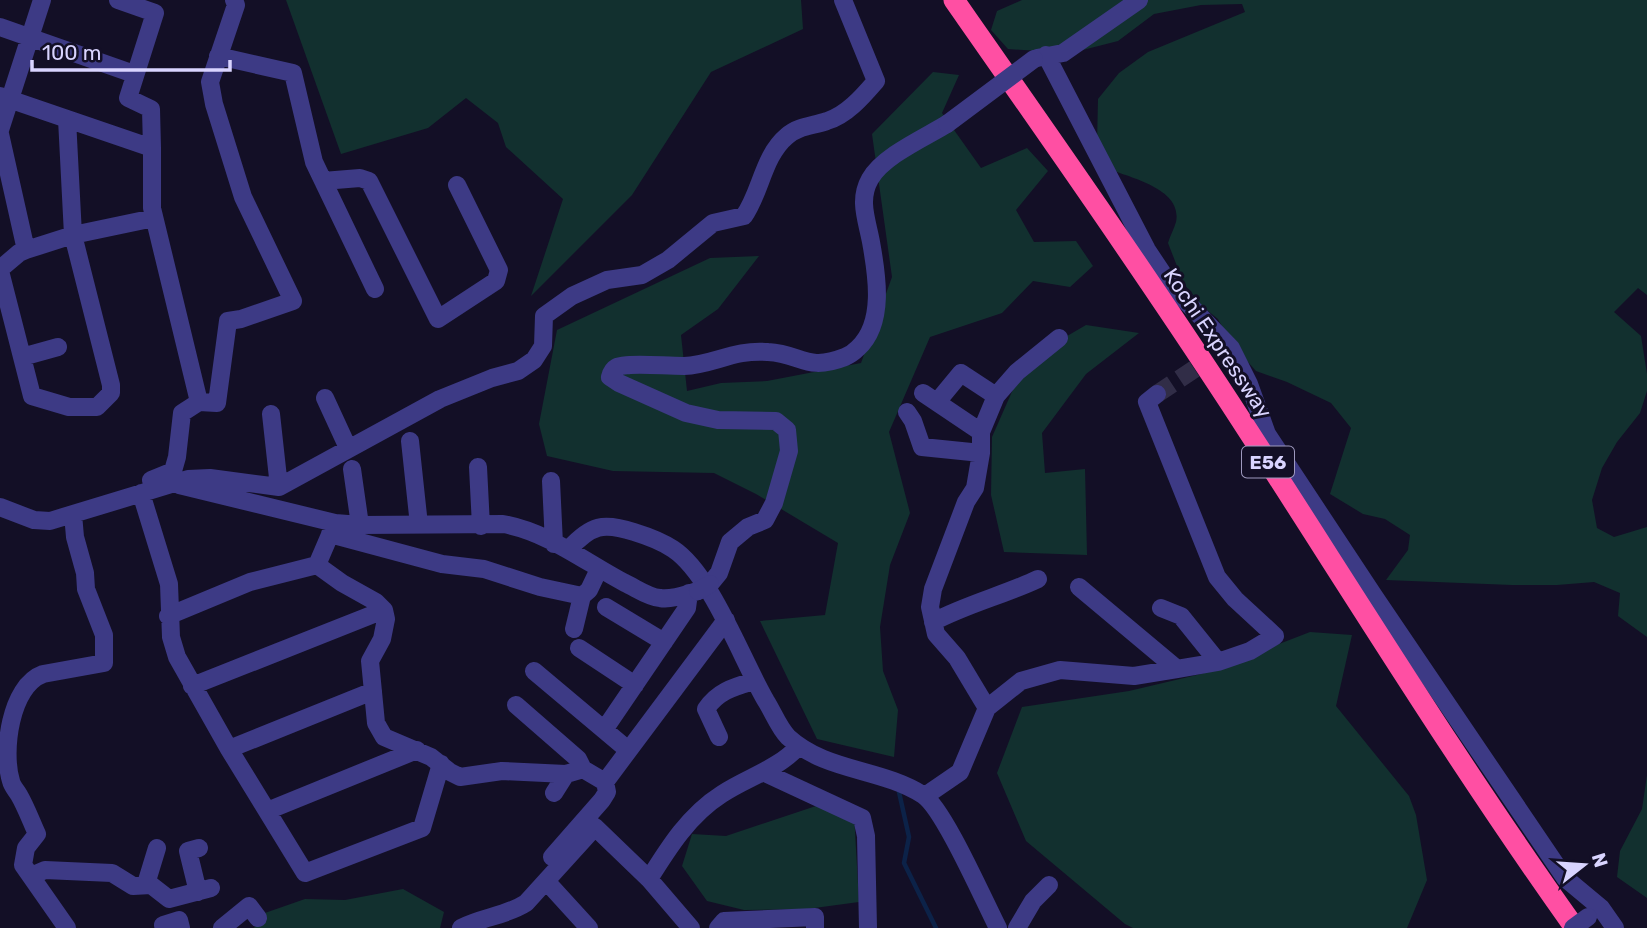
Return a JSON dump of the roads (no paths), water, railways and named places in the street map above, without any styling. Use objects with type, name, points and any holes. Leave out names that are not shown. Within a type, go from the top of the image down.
[{"type":"highway","name":"Kochi Expressway","points":[[941,0],[1033,131],[1205,387],[1434,746],[1560,928]]},
{"type":"highway","name":"Kochi Expressway","points":[[954,0],[1229,402],[1466,770],[1584,920]]},
{"type":"street","points":[[26,250],[0,132],[5,97],[42,0]]},
{"type":"street","points":[[118,0],[146,4],[155,13],[128,99],[150,109],[152,208],[199,402]]},
{"type":"street","points":[[0,507],[34,520],[50,521],[188,479],[210,478],[279,487],[440,399],[492,378],[518,371],[534,360],[542,346],[544,316],[572,296],[607,280],[642,275],[668,260],[713,223],[744,216],[753,204],[755,190],[783,138],[794,130],[830,121],[859,101],[876,80],[843,0]]},
{"type":"street","points":[[604,730],[699,590],[719,573],[730,542],[748,527],[765,520],[774,503],[789,451],[787,430],[776,421],[718,420],[686,412],[619,383],[610,377],[612,370],[617,366],[634,365],[686,366],[742,351],[771,352],[813,364],[824,364],[849,356],[868,339],[875,319],[877,283],[864,211],[864,194],[870,179],[882,164],[947,124],[1040,57],[1063,53],[1139,0]]},
{"type":"street","points":[[241,2],[210,82],[214,104],[243,197],[293,301],[242,319],[228,321],[216,403],[199,402],[182,413],[173,471],[126,489],[134,495],[169,584],[168,616],[177,657],[229,749],[306,873],[422,828],[441,764]]},
{"type":"street","points":[[0,27],[134,74]]},
{"type":"street","points":[[218,56],[293,73],[314,162],[375,289]]},
{"type":"street","points":[[1040,57],[1147,250],[1171,286],[1231,348],[1249,384],[1267,434],[1565,878],[1584,920],[1615,928]]},
{"type":"street","points":[[5,97],[152,148]]},
{"type":"street","points":[[67,118],[73,235],[111,393],[97,407],[69,407],[32,396],[0,270],[26,250],[73,235],[154,218]]},
{"type":"street","points":[[323,181],[360,178],[369,181],[438,318],[496,281],[499,270],[457,185]]},
{"type":"street","points":[[988,708],[957,658],[936,634],[930,607],[933,589],[966,502],[975,488],[981,453],[981,432],[996,396],[1017,372],[1059,338]]},
{"type":"street","points":[[22,357],[58,347]]},
{"type":"street","points":[[1212,358],[1231,348]]},
{"type":"street","points":[[981,432],[930,397],[961,373],[996,396]]},
{"type":"street","points":[[925,796],[960,772],[988,708],[1021,681],[1060,670],[1134,676],[1218,662],[1250,651],[1275,636],[1234,599],[1217,578],[1147,402],[1157,394]]},
{"type":"street","points":[[325,398],[348,449]]},
{"type":"street","points":[[906,412],[913,421],[922,447],[981,453]]},
{"type":"street","points":[[271,414],[279,487]]},
{"type":"street","points":[[410,441],[419,525]]},
{"type":"street","points":[[478,467],[481,526]]},
{"type":"street","points":[[352,469],[360,525]]},
{"type":"street","points":[[551,481],[561,546]]},
{"type":"street","points":[[172,483],[333,528],[442,564],[484,569],[540,587],[582,596]]},
{"type":"street","points":[[67,928],[23,865],[26,848],[37,834],[19,795],[5,783],[7,747],[16,702],[23,690],[38,676],[104,663],[104,635],[86,589],[73,514]]},
{"type":"street","points":[[333,528],[360,525],[503,524],[521,527],[653,597],[663,599],[699,590]]},
{"type":"street","points":[[561,546],[597,527],[607,525],[645,535],[673,549],[687,561],[726,621],[754,681],[785,735],[820,759],[878,776],[925,796],[943,820],[998,928]]},
{"type":"street","points":[[317,565],[333,528]]},
{"type":"street","points":[[168,616],[250,582],[317,565],[376,602],[384,610],[386,620],[382,639],[370,661],[376,723],[384,737],[417,750],[460,777],[502,771],[574,771],[605,782]]},
{"type":"street","points":[[574,629],[582,596],[589,590],[599,569]]},
{"type":"street","points":[[933,622],[978,601],[1010,592],[1038,579]]},
{"type":"street","points":[[1079,587],[1177,669]]},
{"type":"street","points":[[606,607],[664,642]]},
{"type":"street","points":[[1161,608],[1181,617],[1218,662]]},
{"type":"street","points":[[192,685],[384,610]]},
{"type":"street","points":[[552,857],[602,800],[607,792],[605,782],[726,621]]},
{"type":"street","points":[[579,648],[635,685]]},
{"type":"street","points":[[534,671],[628,750]]},
{"type":"street","points":[[719,737],[706,709],[714,697],[754,681]]},
{"type":"street","points":[[229,749],[373,691]]},
{"type":"street","points":[[516,705],[578,759],[574,771],[554,793]]},
{"type":"street","points":[[649,879],[682,828],[721,794],[787,759],[799,746]]},
{"type":"street","points":[[267,811],[417,750]]},
{"type":"street","points":[[764,772],[862,818],[866,836],[869,928]]},
{"type":"street","points":[[461,928],[495,923],[519,907],[547,882],[595,827],[649,879],[681,925]]},
{"type":"street","points":[[146,884],[157,848]]},
{"type":"street","points":[[31,876],[45,870],[112,873],[133,886],[152,885],[169,899],[204,890],[188,851],[199,848]]},
{"type":"street","points":[[547,882],[589,928]]},
{"type":"street","points":[[1017,928],[1033,901],[1049,885]]},
{"type":"street","points":[[222,928],[249,906],[258,918]]},
{"type":"street","points":[[718,928],[724,921],[815,917],[816,928]]},
{"type":"waterway","points":[[899,792],[909,837],[904,863],[936,928]]},
{"type":"tunnel","points":[[1157,394],[1211,358]]}]
